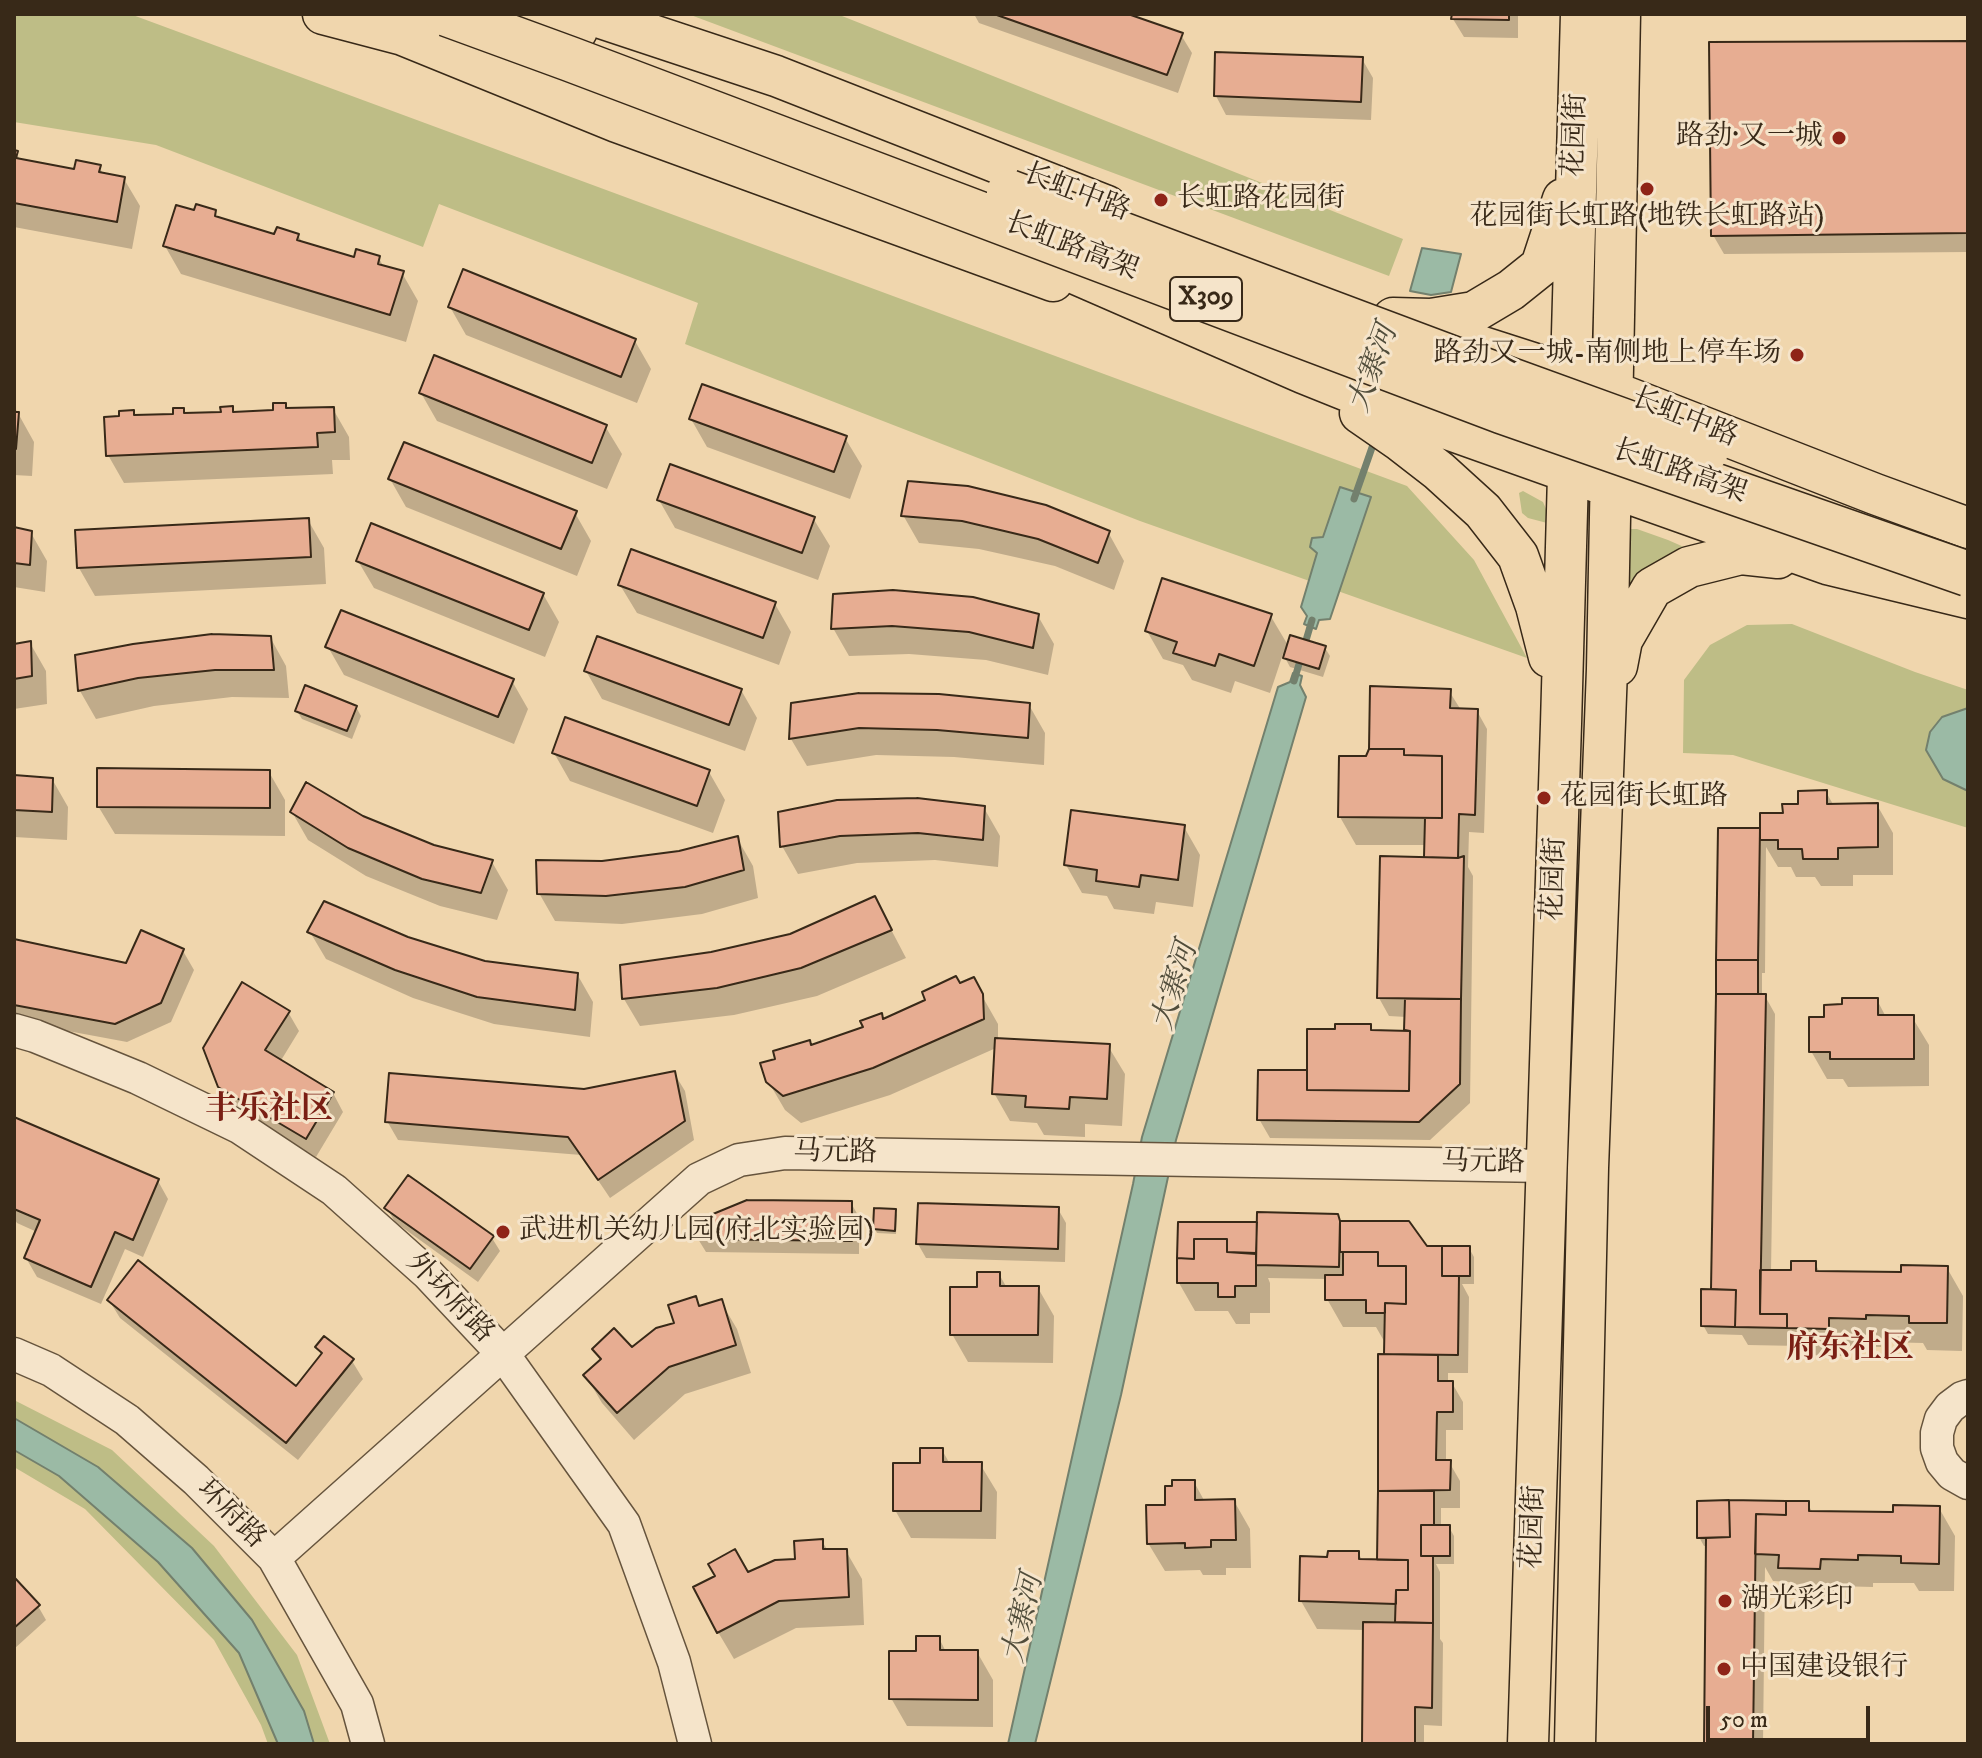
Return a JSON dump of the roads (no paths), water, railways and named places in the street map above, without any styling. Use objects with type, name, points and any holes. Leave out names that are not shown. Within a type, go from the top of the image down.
[{"type":"highway","name":"长虹路高架","points":[[447,14],[1501,411],[1968,574]]},
{"type":"highway","name":"长虹路高架","points":[[533,14],[579,18],[1505,378],[1968,546]]},
{"type":"main road","points":[[323,14],[403,35],[617,122],[1303,373],[1402,427],[1568,473],[1827,564],[1968,598]]},
{"type":"main road","name":"X309","points":[[407,14],[1029,253],[1303,373]]},
{"type":"main road","name":"花园街","points":[[1528,1744],[1581,14]]},
{"type":"main road","name":"花园街","points":[[1575,1744],[1588,1168],[1605,729],[1620,14]]},
{"type":"main road","name":"长虹中路","points":[[579,18],[688,47],[776,76],[1417,322],[1570,375],[1968,528]]},
{"type":"main road","points":[[1417,322],[1474,312],[1511,290],[1541,266],[1576,157]]},
{"type":"main road","points":[[1402,427],[1439,471],[1483,511],[1518,556],[1540,620],[1561,724]]},
{"type":"main road","points":[[1692,516],[1720,433]]},
{"type":"main road","points":[[1605,729],[1622,640],[1652,588],[1689,567],[1741,554],[1827,564]]},
{"type":"street","name":"外环府路","points":[[14,1030],[138,1078],[239,1127],[334,1190],[428,1274],[503,1354],[624,1524],[674,1662],[695,1744]]},
{"type":"street","name":"马元路","points":[[274,1558],[699,1179],[739,1160],[785,1153],[1546,1166]]},
{"type":"street","name":"环府路","points":[[14,1354],[51,1370],[127,1420],[196,1480],[274,1558],[357,1704],[368,1744]]},
{"type":"street","points":[[1968,1396],[1950,1407],[1941,1419],[1937,1433],[1937,1448],[1942,1462],[1952,1474],[1968,1483]]},
{"type":"waterway","name":"大寨河","points":[[1354,499],[1375,439]]},
{"type":"waterway","name":"大寨河","points":[[1294,681],[1312,620]]},
{"type":"place","name":"路劲·又一城","points":[[1839,138]]},
{"type":"place","name":"花园街长虹路(地铁长虹路站)","points":[[1647,189]]},
{"type":"place","name":"长虹路花园街","points":[[1161,200]]},
{"type":"place","name":"路劲又一城-南侧地上停车场","points":[[1797,355]]},
{"type":"place","name":"花园街长虹路","points":[[1544,798]]},
{"type":"place","name":"武进机关幼儿园(府北实验园)","points":[[503,1232]]},
{"type":"place","name":"湖光彩印","points":[[1725,1601]]},
{"type":"place","name":"中国建设银行","points":[[1724,1669]]},
{"type":"district","name":"丰乐社区","points":[[269,1111]]},
{"type":"district","name":"府东社区","points":[[1850,1350]]}]
